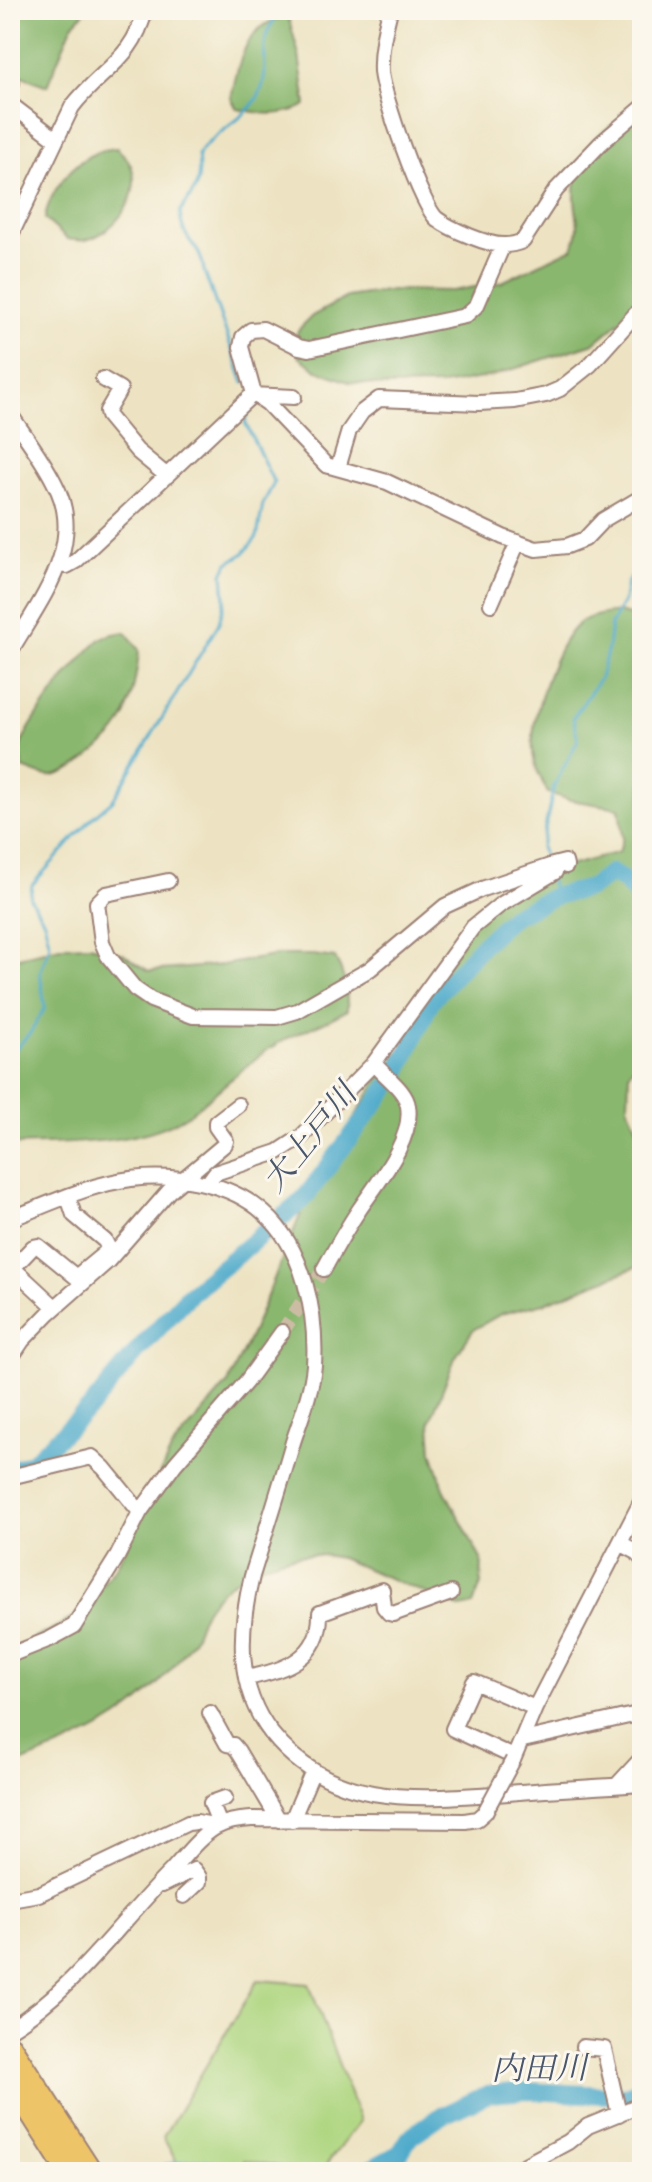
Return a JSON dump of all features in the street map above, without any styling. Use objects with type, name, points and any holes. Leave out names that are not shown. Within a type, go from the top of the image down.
[{"type":"highway","points":[[10,2047],[57,2138],[69,2172]]},
{"type":"highway","points":[[10,2079],[57,2138],[91,2172]]},
{"type":"street","points":[[10,237],[72,107],[85,90],[126,53],[136,39],[145,10]]},
{"type":"street","points":[[390,10],[381,73],[390,108],[424,196],[435,217],[448,226],[489,243],[503,245],[523,241],[556,190],[601,143],[642,108]]},
{"type":"street","points":[[10,79],[10,87]]},
{"type":"street","points":[[10,104],[56,139]]},
{"type":"street","points":[[250,397],[241,347],[243,337],[251,330],[263,329],[309,349],[465,316],[477,305],[503,245]]},
{"type":"street","points":[[338,468],[349,431],[362,412],[379,399],[479,403],[546,395],[560,389],[590,365],[642,307]]},
{"type":"street","points":[[103,379],[125,383],[107,411],[108,416],[137,451],[167,476]]},
{"type":"street","points":[[250,397],[267,403],[326,465],[387,482],[536,549],[567,546],[585,539],[603,520],[642,497]]},
{"type":"street","points":[[60,565],[67,566],[76,561],[250,397],[294,397]]},
{"type":"street","points":[[10,414],[55,483],[63,504],[66,539],[60,565],[10,652]]},
{"type":"street","points":[[491,604],[518,542]]},
{"type":"street","points":[[168,881],[100,897],[97,903],[102,942],[117,967],[135,989],[151,1000],[193,1016],[277,1017],[297,1011],[370,969],[445,906],[482,889],[565,862],[566,866],[500,905],[473,927],[377,1067],[301,1137],[278,1152],[215,1173],[207,1184]]},
{"type":"street","points":[[324,1269],[360,1208],[380,1182],[403,1139],[409,1104],[377,1067]]},
{"type":"street","points":[[10,1359],[22,1341],[55,1307],[108,1261],[169,1191],[225,1144],[216,1122],[238,1105]]},
{"type":"street","points":[[10,1219],[129,1179],[183,1179],[234,1194],[264,1213],[286,1241],[302,1275],[312,1317],[313,1369],[247,1596],[242,1652],[246,1678],[263,1723],[286,1752],[312,1773],[348,1788],[377,1795],[444,1798],[642,1784]]},
{"type":"street","points":[[55,1307],[13,1268],[33,1247],[38,1246],[76,1277],[105,1253],[108,1247],[105,1241],[74,1215],[68,1197]]},
{"type":"street","points":[[10,1655],[74,1626],[117,1557],[140,1512],[175,1464],[246,1382],[282,1332]]},
{"type":"street","points":[[10,1477],[92,1457],[140,1512]]},
{"type":"street","points":[[10,1899],[39,1894],[188,1823],[219,1826],[252,1819],[452,1822],[477,1819],[485,1812],[514,1758],[535,1708],[642,1500]]},
{"type":"street","points":[[620,1543],[637,1552],[642,1559]]},
{"type":"street","points":[[246,1678],[281,1670],[297,1662],[320,1628],[320,1613],[382,1590],[384,1607],[393,1614],[451,1593]]},
{"type":"street","points":[[514,1758],[453,1729],[474,1682],[535,1708]]},
{"type":"street","points":[[210,1713],[227,1744],[238,1751],[285,1820]]},
{"type":"street","points":[[523,1740],[642,1713]]},
{"type":"street","points":[[617,1785],[642,1758]]},
{"type":"street","points":[[285,1820],[312,1773]]},
{"type":"street","points":[[219,1826],[211,1803],[225,1798]]},
{"type":"street","points":[[10,2029],[64,1989],[157,1884],[219,1826]]},
{"type":"street","points":[[157,1884],[166,1885],[194,1870],[199,1882],[184,1896]]},
{"type":"street","points":[[583,2047],[604,2049],[616,2104]]},
{"type":"street","points":[[512,2172],[568,2142],[616,2104],[642,2104]]},
{"type":"green space","points":[[10,10],[86,10],[72,26],[47,86],[10,71]]},
{"type":"green space","points":[[288,16],[299,55],[306,105],[281,113],[237,109],[231,98],[246,46],[262,27]]},
{"type":"green space","points":[[642,108],[642,303],[594,343],[492,376],[443,385],[386,386],[349,382],[319,371],[299,357],[295,344],[298,330],[312,316],[347,297],[392,290],[453,291],[502,282],[573,248],[578,228],[576,180],[585,153],[602,133]]},
{"type":"green space","points":[[117,148],[128,160],[133,174],[134,186],[125,209],[108,229],[97,236],[84,240],[67,239],[45,219],[56,189],[71,170],[89,156]]},
{"type":"green space","points":[[618,612],[633,616],[642,624],[642,1057],[629,1072],[628,1107],[642,1139],[642,1265],[544,1303],[501,1314],[473,1330],[455,1358],[430,1422],[432,1451],[444,1489],[482,1561],[481,1584],[473,1605],[459,1607],[340,1558],[303,1555],[268,1563],[251,1570],[221,1592],[206,1610],[193,1639],[180,1657],[157,1685],[131,1708],[88,1734],[10,1767],[10,1651],[73,1618],[117,1566],[172,1448],[228,1383],[311,1189],[375,1084],[414,1030],[449,948],[477,909],[498,890],[540,874],[619,852],[623,838],[619,808],[548,793],[533,752],[539,706],[550,670],[565,640],[582,621]]},
{"type":"green space","points":[[126,632],[139,650],[132,693],[120,726],[91,755],[67,771],[47,776],[23,768],[20,752],[23,740],[55,691],[102,638]]},
{"type":"green space","points":[[90,945],[123,954],[149,971],[222,965],[279,955],[335,958],[345,983],[347,1010],[275,1045],[189,1114],[170,1124],[149,1132],[103,1141],[10,1145],[10,959],[64,946]]},
{"type":"green space","points":[[258,1980],[309,1984],[360,2121],[322,2170],[310,2172],[244,2160],[242,2165],[177,2163],[163,2137]]},
{"type":"waterway","points":[[244,383],[202,261],[184,231],[180,212],[196,185],[198,154],[247,111],[260,93],[264,79],[266,37],[281,10]]},
{"type":"waterway","points":[[10,1055],[30,1033],[45,1008],[40,973],[50,945],[44,921],[30,898],[32,885],[93,817],[113,800],[219,623],[225,600],[223,574],[228,563],[243,554],[257,537],[263,504],[274,483],[245,422],[250,406]]},
{"type":"waterway","points":[[546,864],[541,847],[554,786],[578,740],[573,718],[600,678],[611,624],[624,600],[627,583],[642,561]]},
{"type":"waterway","name":"大上戸川","points":[[10,1471],[32,1462],[90,1408],[191,1293],[303,1200],[397,1075],[431,1001],[513,916],[555,896],[591,888],[611,873],[625,881],[642,902]]},
{"type":"waterway","points":[[550,879],[555,896]]},
{"type":"waterway","name":"内田川","points":[[365,2172],[400,2153],[410,2137],[437,2118],[488,2094],[528,2091],[625,2096],[642,2088]]},
{"type":"waterway","name":"内田川","points":[[168,2172],[199,2167],[241,2172]]},
{"type":"tunnel","points":[[282,1332],[324,1269]]}]
